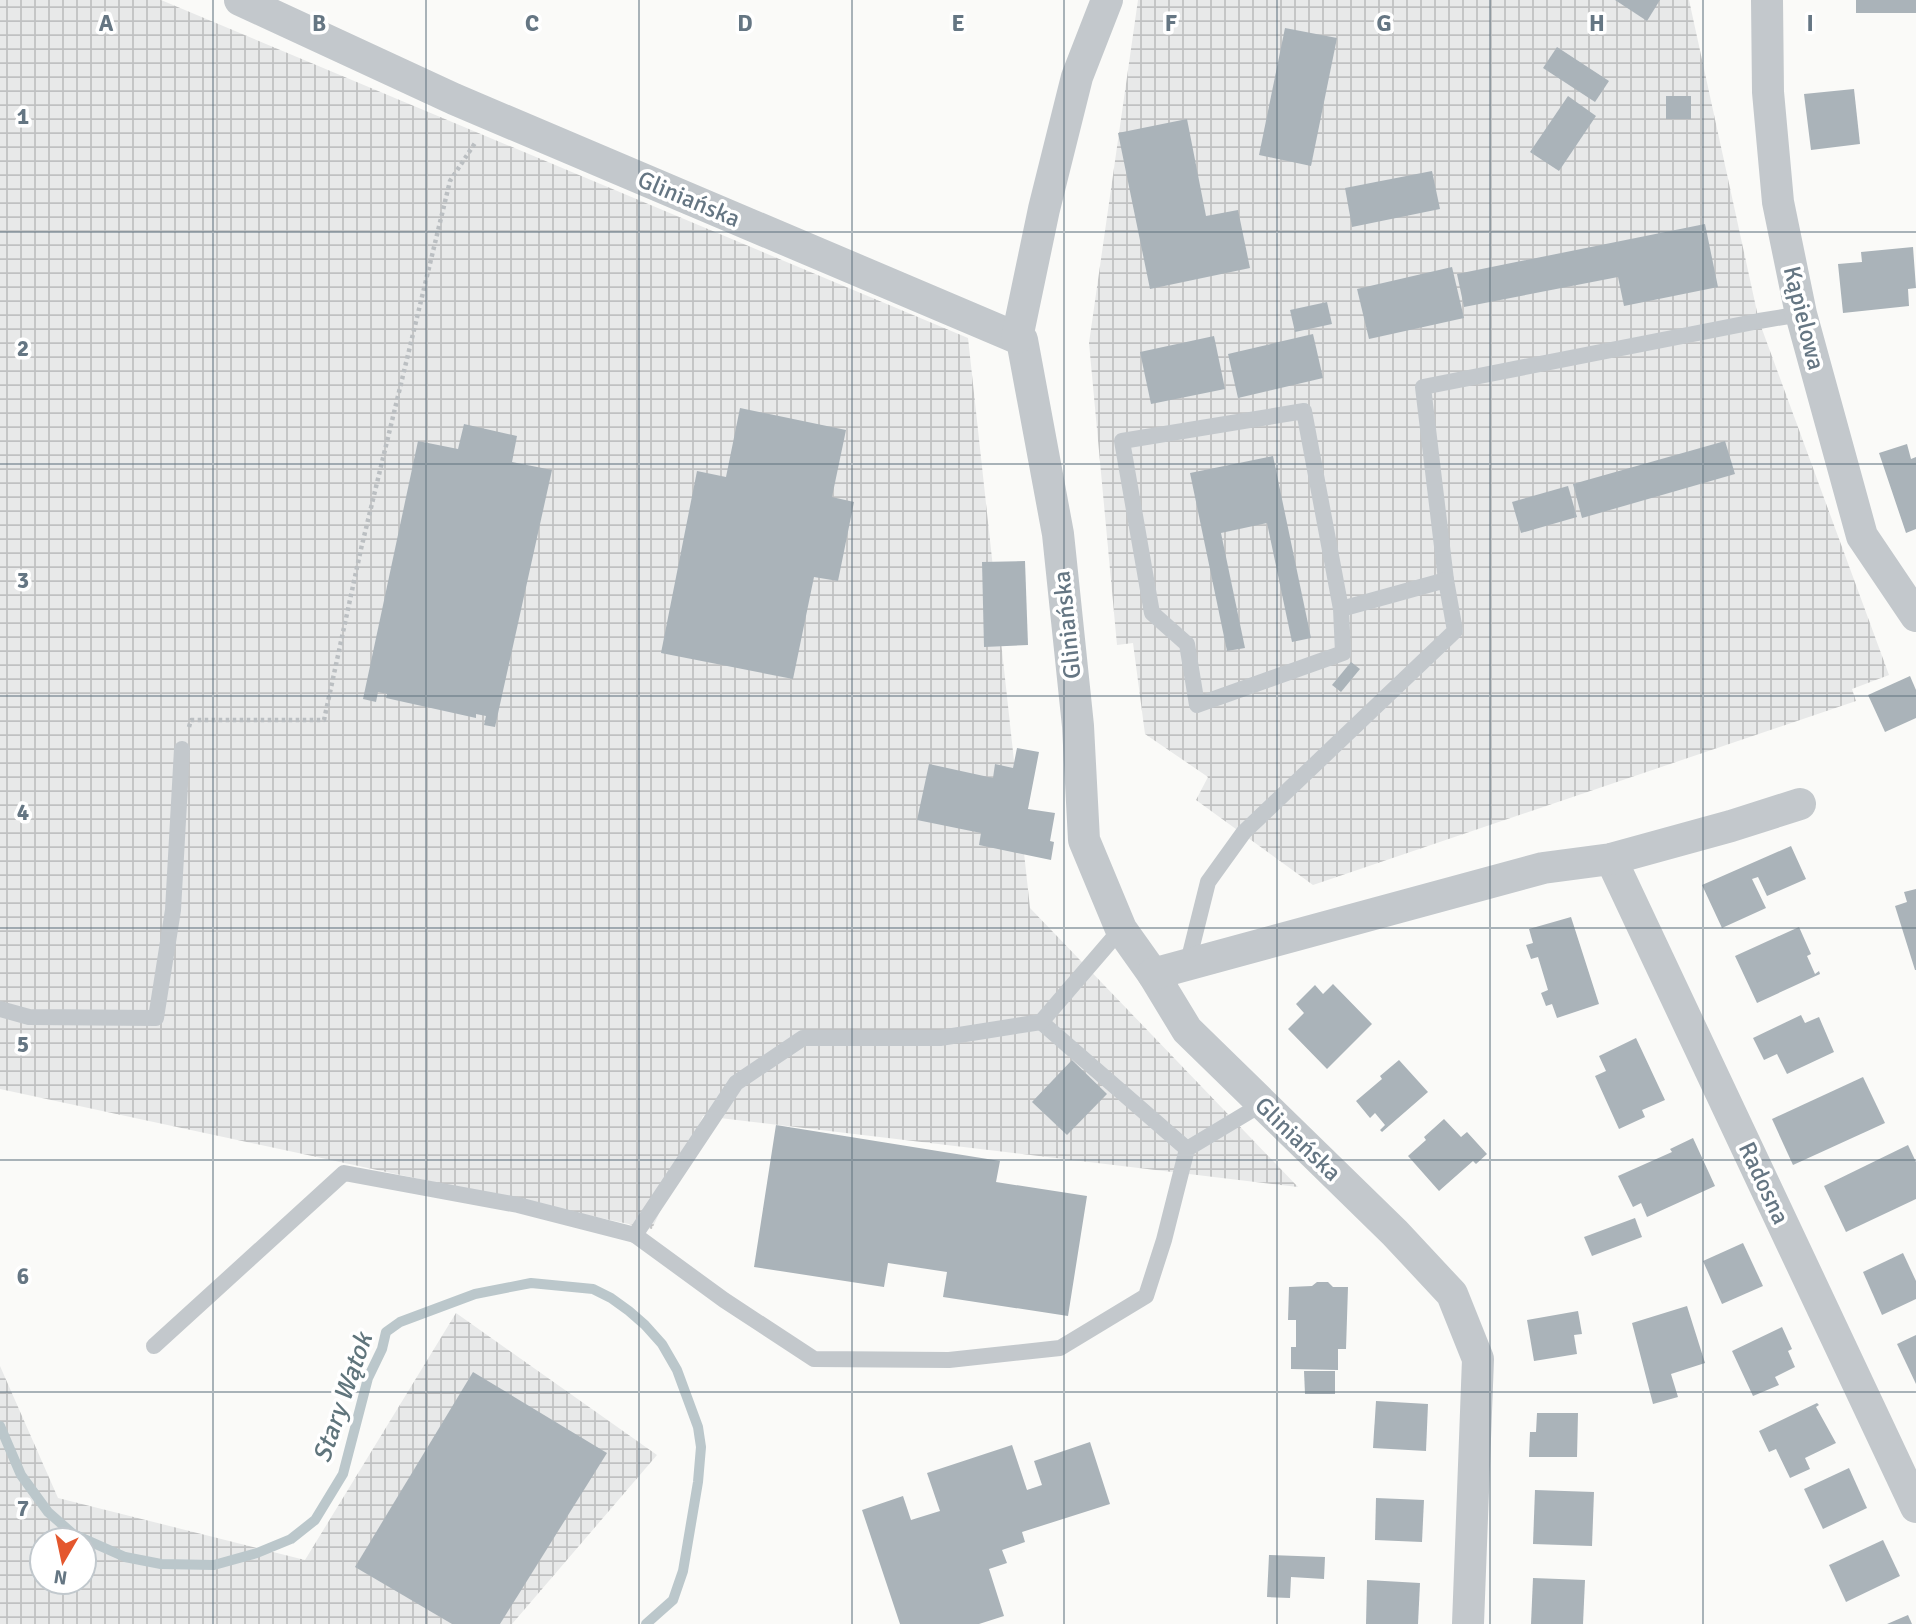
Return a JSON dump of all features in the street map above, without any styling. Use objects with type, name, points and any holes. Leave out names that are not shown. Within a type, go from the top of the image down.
[{"type":"street","name":"Gliniańska","points":[[240,0],[493,116],[1022,340],[1058,534],[1078,726],[1084,840],[1121,929],[1153,974],[1186,1030],[1395,1233],[1452,1294],[1478,1359],[1468,1624]]},
{"type":"street","points":[[1017,338],[1044,209],[1077,77],[1107,0]]},
{"type":"street","name":"Kąpielowa","points":[[1767,0],[1768,92],[1778,202],[1801,314],[1862,536],[1916,616]]},
{"type":"street","points":[[1153,974],[1543,868],[1612,859],[1800,804]]},
{"type":"street","name":"Radosna","points":[[1612,859],[1916,1507]]},
{"type":"lane","points":[[1187,966],[1208,881],[1244,832],[1455,631],[1446,580],[1423,387],[1801,314]]},
{"type":"lane","points":[[1304,411],[1341,609],[1343,653],[1198,705],[1187,644],[1152,613],[1122,441],[1304,411]]},
{"type":"lane","points":[[1341,609],[1446,580]]},
{"type":"lane","points":[[0,1009],[29,1017],[156,1018],[173,910],[182,749]]},
{"type":"lane","points":[[635,1235],[736,1083],[803,1038],[940,1038],[1041,1022],[1121,929]]},
{"type":"lane","points":[[1041,1022],[1187,1149]]},
{"type":"lane","points":[[154,1346],[344,1173],[519,1205],[635,1235],[724,1300],[814,1359],[949,1360],[1060,1348],[1146,1296],[1164,1240],[1187,1149],[1262,1104]]},
{"type":"path","points":[[182,749],[191,720],[324,720],[360,549],[450,181],[493,116]]},
{"type":"shaded area","points":[[0,0],[161,0],[968,338],[1030,908],[1298,1187],[703,1116],[652,1229],[0,1089]]},
{"type":"shaded area","points":[[1138,0],[1689,0],[1759,321],[1889,675],[1852,689],[1856,701],[1313,885],[1196,800],[1208,777],[1145,734],[1133,643],[1117,645],[1089,343]]},
{"type":"shaded area","points":[[456,1313],[657,1455],[512,1624],[0,1624],[0,1366],[58,1498],[305,1560]]},
{"type":"building","points":[[1615,0],[1660,0],[1647,21]]},
{"type":"building","points":[[1856,0],[1916,0],[1916,13],[1856,13]]},
{"type":"building","points":[[1285,28],[1337,38],[1311,166],[1259,155]]},
{"type":"building","points":[[1557,47],[1609,81],[1595,102],[1543,68]]},
{"type":"building","points":[[1854,89],[1860,144],[1811,150],[1804,94]]},
{"type":"building","points":[[1568,96],[1596,116],[1559,171],[1530,152]]},
{"type":"building","points":[[1666,96],[1691,96],[1691,119],[1666,119]]},
{"type":"building","points":[[1187,119],[1206,216],[1238,210],[1250,268],[1150,289],[1118,133]]},
{"type":"building","points":[[1432,171],[1440,209],[1352,227],[1345,188]]},
{"type":"building","points":[[1705,224],[1718,287],[1624,306],[1618,277],[1464,307],[1457,274]]},
{"type":"building","points":[[1913,247],[1916,288],[1908,289],[1909,306],[1843,313],[1838,264],[1862,262],[1861,252]]},
{"type":"building","points":[[1452,267],[1464,318],[1369,339],[1357,289]]},
{"type":"building","points":[[1327,302],[1332,324],[1295,332],[1290,310]]},
{"type":"building","points":[[1313,334],[1323,378],[1238,398],[1228,354]]},
{"type":"building","points":[[1214,336],[1225,389],[1151,404],[1140,352]]},
{"type":"building","points":[[740,408],[846,430],[832,497],[854,502],[838,581],[814,577],[793,679],[661,653],[697,471],[726,477]]},
{"type":"building","points":[[464,424],[517,436],[512,462],[552,470],[495,727],[484,725],[486,716],[476,714],[476,718],[386,698],[387,694],[378,692],[376,702],[363,699],[418,441],[458,449]]},
{"type":"building","points":[[1725,441],[1735,474],[1582,518],[1573,484]]},
{"type":"building","points":[[1907,444],[1911,459],[1916,457],[1916,529],[1906,533],[1879,453]]},
{"type":"building","points":[[1273,456],[1311,638],[1292,642],[1267,523],[1221,533],[1245,648],[1227,651],[1190,473]]},
{"type":"building","points":[[1568,486],[1577,517],[1521,533],[1512,502]]},
{"type":"building","points":[[1025,561],[1028,645],[984,647],[982,562]]},
{"type":"building","points":[[1351,662],[1360,669],[1341,692],[1332,685]]},
{"type":"building","points":[[1910,676],[1916,690],[1916,718],[1885,732],[1868,695]]},
{"type":"building","points":[[1017,748],[1039,752],[1028,809],[1055,813],[1050,841],[1054,842],[1051,860],[979,845],[981,833],[917,820],[929,764],[993,778],[995,764],[1013,768]]},
{"type":"building","points":[[1791,846],[1806,879],[1767,896],[1758,877],[1752,879],[1766,908],[1722,928],[1702,885]]},
{"type":"building","points":[[1916,889],[1915,970],[1895,906],[1907,902],[1904,892]]},
{"type":"building","points":[[1571,917],[1599,1004],[1557,1018],[1552,1004],[1546,1006],[1541,993],[1548,990],[1538,957],[1531,959],[1526,945],[1533,943],[1529,929]]},
{"type":"building","points":[[1799,927],[1811,954],[1807,956],[1815,974],[1819,971],[1820,974],[1757,1003],[1735,956]]},
{"type":"building","points":[[1333,984],[1372,1024],[1327,1069],[1288,1029],[1304,1013],[1296,1004],[1315,985],[1323,994]]},
{"type":"building","points":[[1801,1015],[1805,1023],[1819,1017],[1834,1052],[1787,1074],[1777,1054],[1764,1060],[1753,1038]]},
{"type":"building","points":[[1636,1038],[1665,1100],[1642,1110],[1645,1117],[1619,1129],[1595,1076],[1606,1071],[1599,1056]]},
{"type":"building","points":[[1072,1060],[1107,1094],[1067,1135],[1032,1102]]},
{"type":"building","points":[[1399,1060],[1428,1092],[1382,1132],[1380,1130],[1385,1125],[1375,1113],[1370,1118],[1356,1101]]},
{"type":"building","points":[[1863,1077],[1885,1123],[1793,1165],[1772,1119]]},
{"type":"building","points":[[1444,1119],[1461,1137],[1467,1132],[1487,1154],[1476,1164],[1473,1161],[1439,1191],[1408,1156]]},
{"type":"building","points":[[776,1125],[1000,1161],[996,1182],[1087,1196],[1068,1316],[943,1297],[947,1272],[888,1263],[884,1287],[754,1267]]},
{"type":"building","points":[[1693,1138],[1715,1186],[1647,1217],[1641,1203],[1633,1207],[1618,1176],[1672,1152],[1670,1149]]},
{"type":"building","points":[[1908,1145],[1916,1162],[1916,1199],[1846,1232],[1824,1186]]},
{"type":"building","points":[[1635,1218],[1642,1237],[1592,1256],[1584,1237]]},
{"type":"building","points":[[1743,1243],[1763,1286],[1722,1304],[1703,1261]]},
{"type":"building","points":[[1903,1253],[1916,1281],[1916,1299],[1882,1315],[1863,1272]]},
{"type":"building","points":[[1317,1282],[1328,1282],[1333,1287],[1348,1287],[1346,1349],[1338,1349],[1338,1370],[1291,1369],[1291,1347],[1296,1347],[1296,1320],[1288,1320],[1289,1287],[1312,1286]]},
{"type":"building","points":[[1687,1306],[1705,1363],[1671,1374],[1678,1397],[1653,1404],[1632,1323]]},
{"type":"building","points":[[1578,1311],[1582,1334],[1574,1335],[1577,1354],[1534,1361],[1527,1320]]},
{"type":"building","points":[[1782,1327],[1792,1349],[1788,1351],[1795,1367],[1775,1377],[1779,1385],[1753,1396],[1732,1351]]},
{"type":"building","points":[[1916,1335],[1916,1384],[1897,1344]]},
{"type":"building","points":[[1304,1371],[1335,1371],[1335,1394],[1305,1394]]},
{"type":"building","points":[[473,1372],[607,1453],[500,1624],[452,1624],[355,1567]]},
{"type":"building","points":[[1376,1401],[1428,1404],[1426,1451],[1373,1448]]},
{"type":"building","points":[[1817,1403],[1819,1405],[1816,1407],[1836,1443],[1805,1458],[1810,1469],[1790,1478],[1776,1449],[1769,1452],[1759,1431]]},
{"type":"building","points":[[1537,1413],[1578,1413],[1577,1457],[1529,1457],[1530,1432],[1536,1432]]},
{"type":"building","points":[[1090,1442],[1110,1504],[1022,1532],[1025,1542],[1002,1550],[1007,1563],[989,1569],[1004,1616],[979,1624],[900,1624],[862,1510],[903,1496],[911,1520],[940,1511],[927,1473],[1012,1445],[1027,1490],[1042,1485],[1034,1461]]},
{"type":"building","points":[[1849,1468],[1867,1508],[1823,1529],[1804,1489]]},
{"type":"building","points":[[1535,1490],[1594,1492],[1592,1546],[1533,1544]]},
{"type":"building","points":[[1376,1498],[1424,1500],[1422,1542],[1375,1540]]},
{"type":"building","points":[[1883,1540],[1900,1576],[1846,1602],[1829,1565]]},
{"type":"building","points":[[1269,1555],[1325,1557],[1324,1579],[1291,1577],[1290,1598],[1267,1597]]},
{"type":"building","points":[[1533,1578],[1585,1580],[1583,1624],[1531,1624]]},
{"type":"building","points":[[1367,1580],[1420,1583],[1418,1624],[1366,1624]]},
{"type":"building","points":[[1908,1615],[1912,1624],[1887,1624]]},
{"type":"waterway","name":"Stary Wątok","points":[[0,1426],[21,1475],[48,1512],[73,1534],[125,1557],[161,1564],[214,1565],[257,1553],[291,1539],[315,1520],[343,1474],[368,1378],[382,1349],[386,1332],[400,1322],[475,1294],[531,1283],[593,1289],[629,1311],[662,1344],[677,1370],[698,1427],[701,1447],[698,1482],[683,1571],[673,1600],[646,1624]]}]
